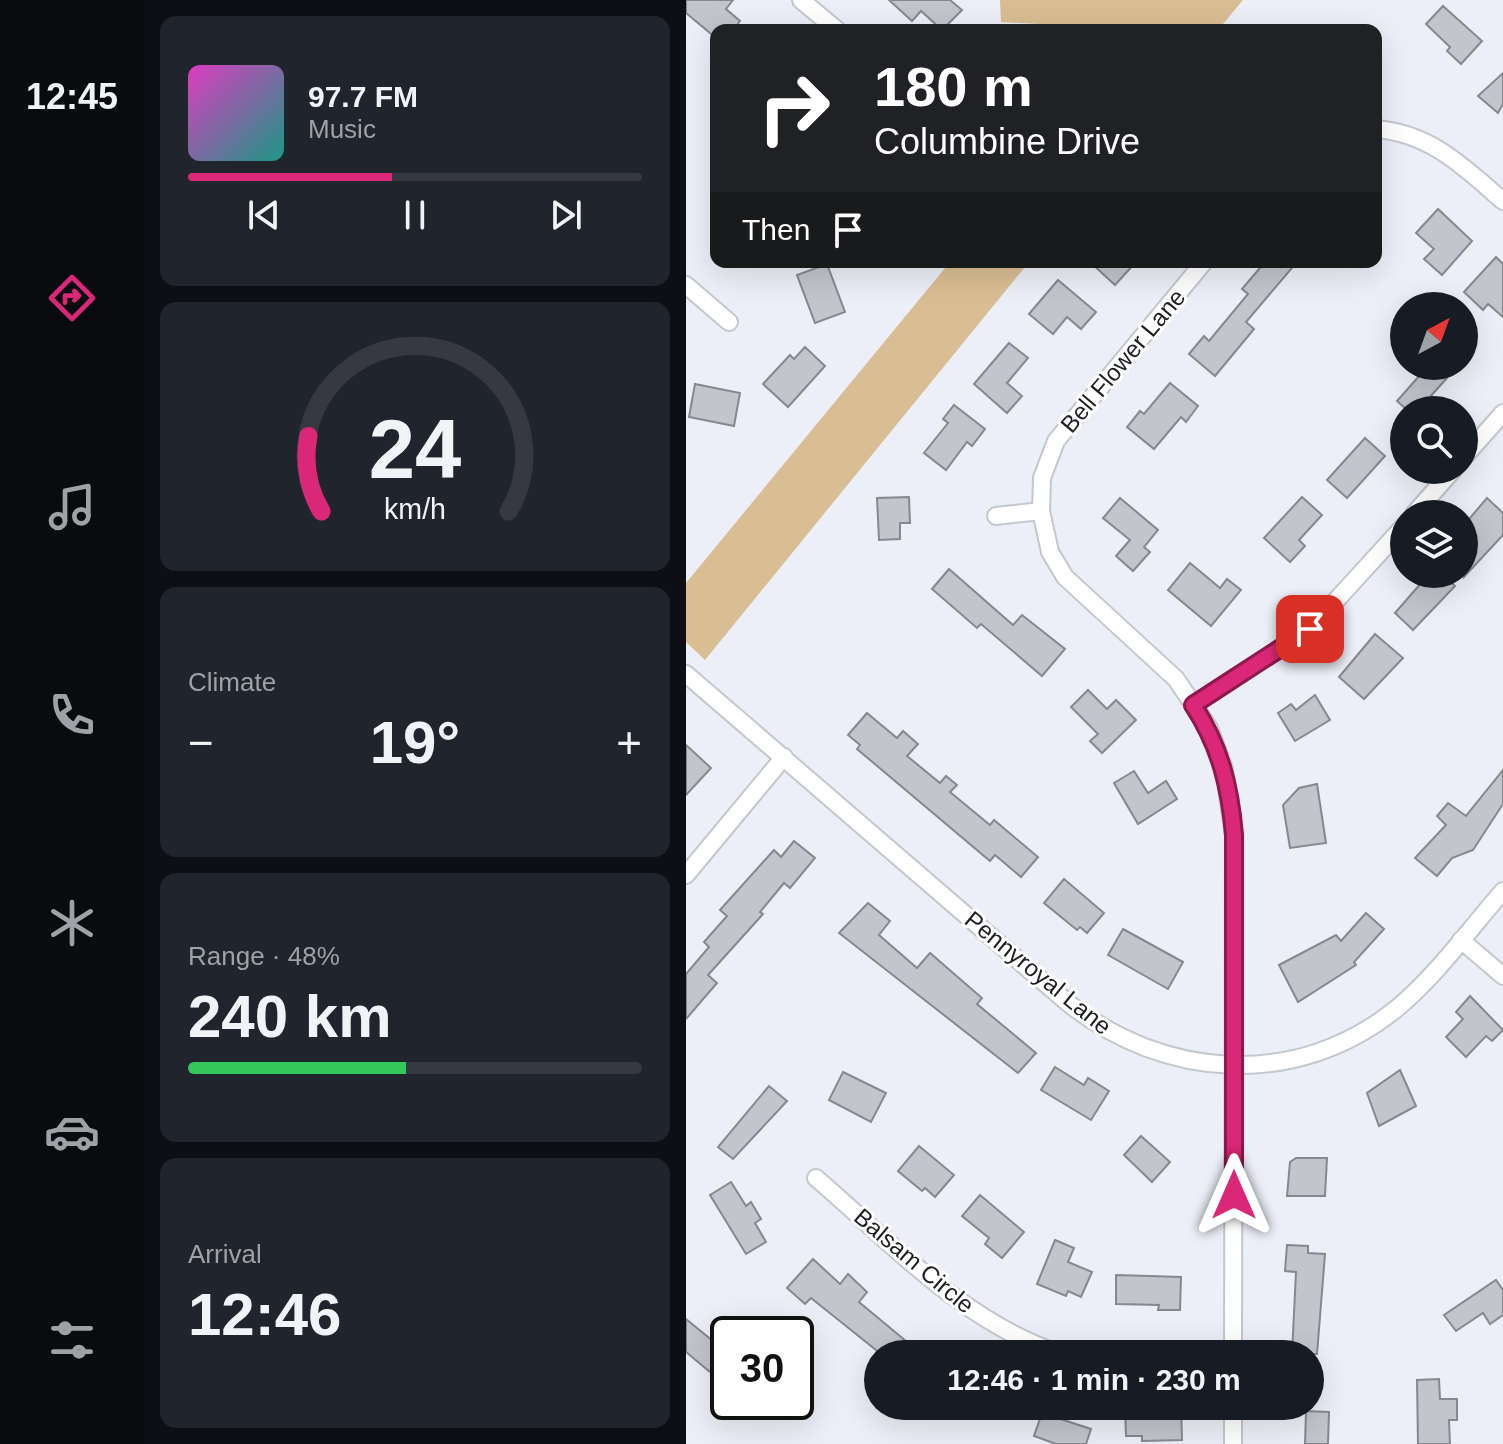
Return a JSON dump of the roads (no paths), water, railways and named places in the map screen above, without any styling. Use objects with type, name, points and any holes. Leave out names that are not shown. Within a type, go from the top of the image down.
[{"type":"street","points":[[801,0],[830,24]]},
{"type":"street","points":[[1382,130],[1422,138],[1440,148],[1503,201]]},
{"type":"street","name":"Bell Flower Lane","points":[[1199,268],[1056,441],[1042,478],[1041,511],[1050,552],[1065,577],[1176,679],[1218,749],[1231,801],[1235,1068],[1233,1340]]},
{"type":"street","points":[[686,285],[729,322]]},
{"type":"street","points":[[1478,441],[1503,413]]},
{"type":"street","points":[[1426,500],[1441,484]]},
{"type":"street","points":[[996,516],[1041,511]]},
{"type":"street","points":[[1193,705],[1310,629],[1390,541]]},
{"type":"street","name":"Pennyroyal Lane","points":[[686,674],[1089,1019],[1119,1038],[1164,1056],[1235,1068],[1280,1063],[1317,1053],[1360,1034],[1407,999],[1503,891]]},
{"type":"street","points":[[686,875],[784,757]]},
{"type":"street","points":[[1461,940],[1503,976]]},
{"type":"street","name":"Balsam Circle","points":[[816,1178],[971,1310],[1023,1340]]},
{"type":"street","points":[[1233,1420],[1233,1444]]}]
